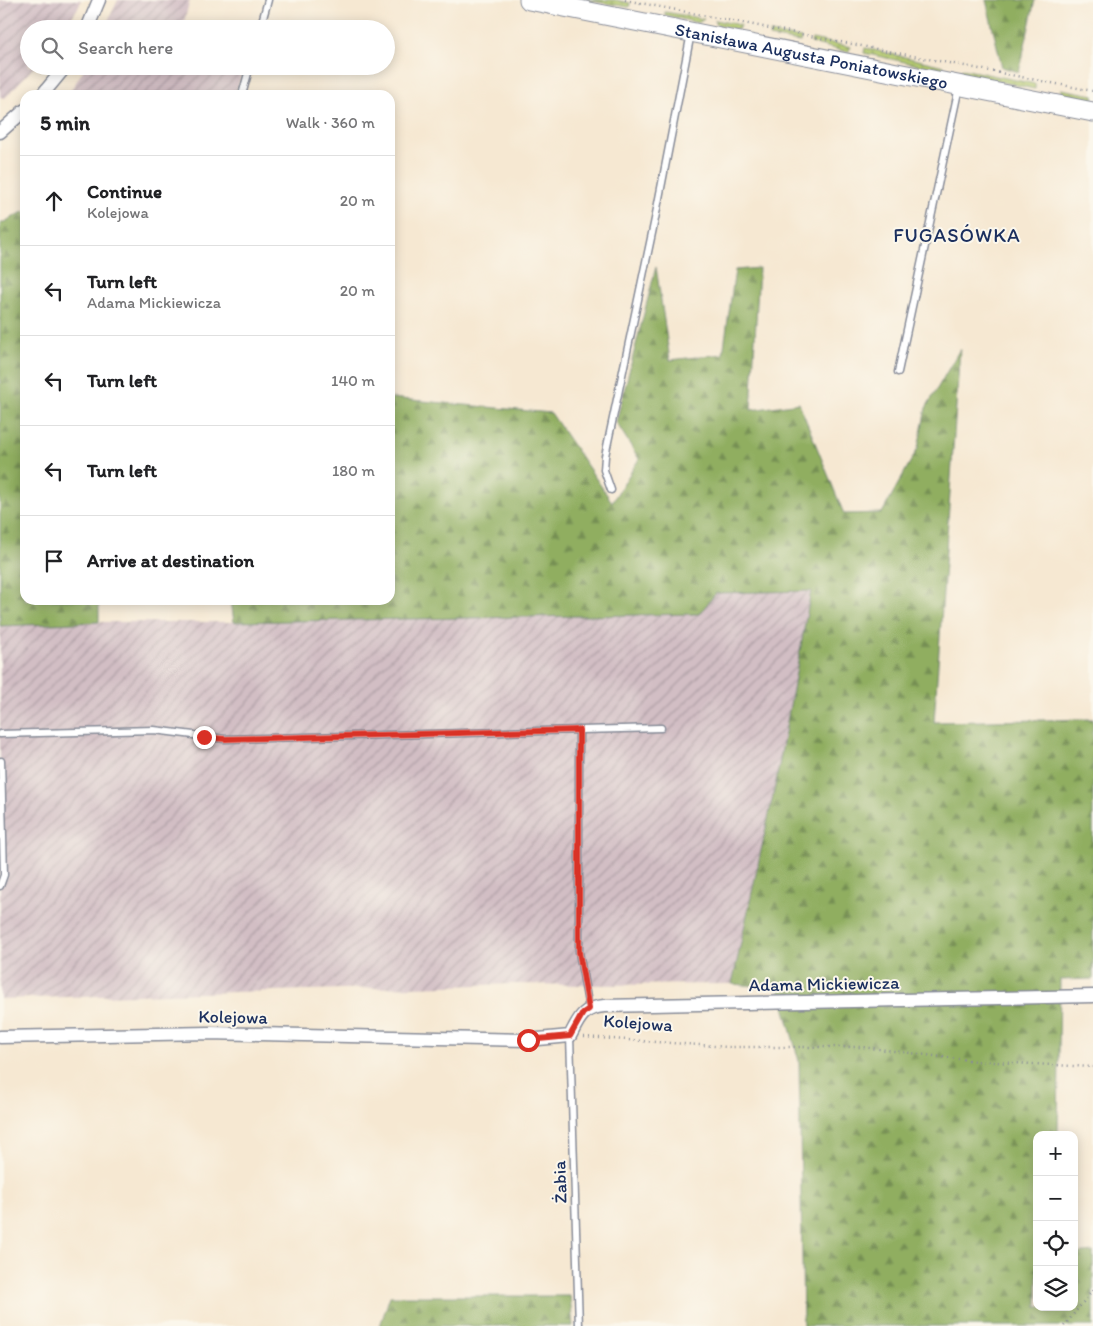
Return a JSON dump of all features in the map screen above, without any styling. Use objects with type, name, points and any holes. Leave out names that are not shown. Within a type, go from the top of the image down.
[{"type":"main road","name":"Stanisława Augusta Poniatowskiego","points":[[529,0],[1093,112]]},
{"type":"street","points":[[91,20],[99,0]]},
{"type":"street","points":[[46,90],[59,75]]},
{"type":"street","points":[[0,132],[20,114]]},
{"type":"street","name":"Adama Mickiewicza","points":[[589,1009],[604,1006],[1093,996]]},
{"type":"street","points":[[570,1036],[583,1013],[589,1009]]},
{"type":"street","name":"Kolejowa","points":[[0,1037],[210,1033],[528,1040],[570,1036]]},
{"type":"lane","points":[[262,20],[268,0]]},
{"type":"lane","points":[[610,490],[604,470],[605,456],[657,209],[691,32]]},
{"type":"lane","points":[[243,90],[248,75]]},
{"type":"lane","points":[[898,372],[959,86]]},
{"type":"lane","points":[[0,734],[154,730],[225,739],[661,728]]},
{"type":"lane","points":[[579,730],[579,952],[589,1009]]},
{"type":"lane","points":[[0,886],[4,875],[1,760]]},
{"type":"lane","name":"Żabia","points":[[570,1036],[579,1326]]},
{"type":"path","points":[[625,0],[1093,92]]},
{"type":"path","name":"Kolejowa","points":[[570,1036],[729,1047],[862,1046],[975,1061],[1093,1067]]},
{"type":"path","points":[[1064,1326],[1093,1290]]},
{"type":"shaded area","points":[[0,0],[81,0],[70,20],[20,20],[20,75],[27,75],[5,98],[0,97]]},
{"type":"shaded area","points":[[118,0],[190,0],[184,20],[108,20]]},
{"type":"shaded area","points":[[80,75],[241,75],[236,90],[71,90]]},
{"type":"shaded area","points":[[811,591],[776,782],[732,984],[514,984],[0,999],[0,626],[99,622],[234,622],[699,614],[715,593]]},
{"type":"green space","points":[[586,0],[615,0],[630,3],[629,7]]},
{"type":"green space","points":[[986,0],[1035,0],[1019,72],[1002,67]]},
{"type":"green space","points":[[665,12],[704,19],[698,23],[665,15]]},
{"type":"green space","points":[[715,20],[740,25],[738,30],[715,24]]},
{"type":"green space","points":[[770,33],[801,38],[800,42],[769,37]]},
{"type":"green space","points":[[812,39],[851,47],[848,52],[811,43]]},
{"type":"green space","points":[[865,48],[944,66],[941,70],[864,53]]},
{"type":"green space","points":[[962,69],[1035,84],[1035,89],[960,73]]},
{"type":"green space","points":[[1061,89],[1093,95],[1093,100],[1061,93]]},
{"type":"green space","points":[[20,214],[20,605],[99,605],[99,622],[0,626],[0,224]]},
{"type":"green space","points":[[656,267],[670,360],[723,354],[735,270],[759,268],[751,410],[799,403],[844,514],[882,513],[918,448],[926,408],[960,349],[934,722],[1093,719],[1093,979],[1060,980],[1058,1131],[1033,1131],[1033,1311],[1078,1311],[1078,1254],[1093,1252],[1093,1326],[803,1326],[799,1061],[779,988],[732,984],[776,782],[811,591],[716,593],[699,614],[234,622],[232,605],[395,605],[395,398],[551,413],[612,502],[639,459],[616,422]]},
{"type":"green space","points":[[390,1296],[570,1296],[573,1326],[380,1326]]},
{"type":"district","name":"FUGASÓWKA","points":[[957,235]]},
{"type":"route","points":[[204,737],[225,739],[579,730],[579,952],[589,1009],[583,1013],[570,1036],[528,1040]]}]
